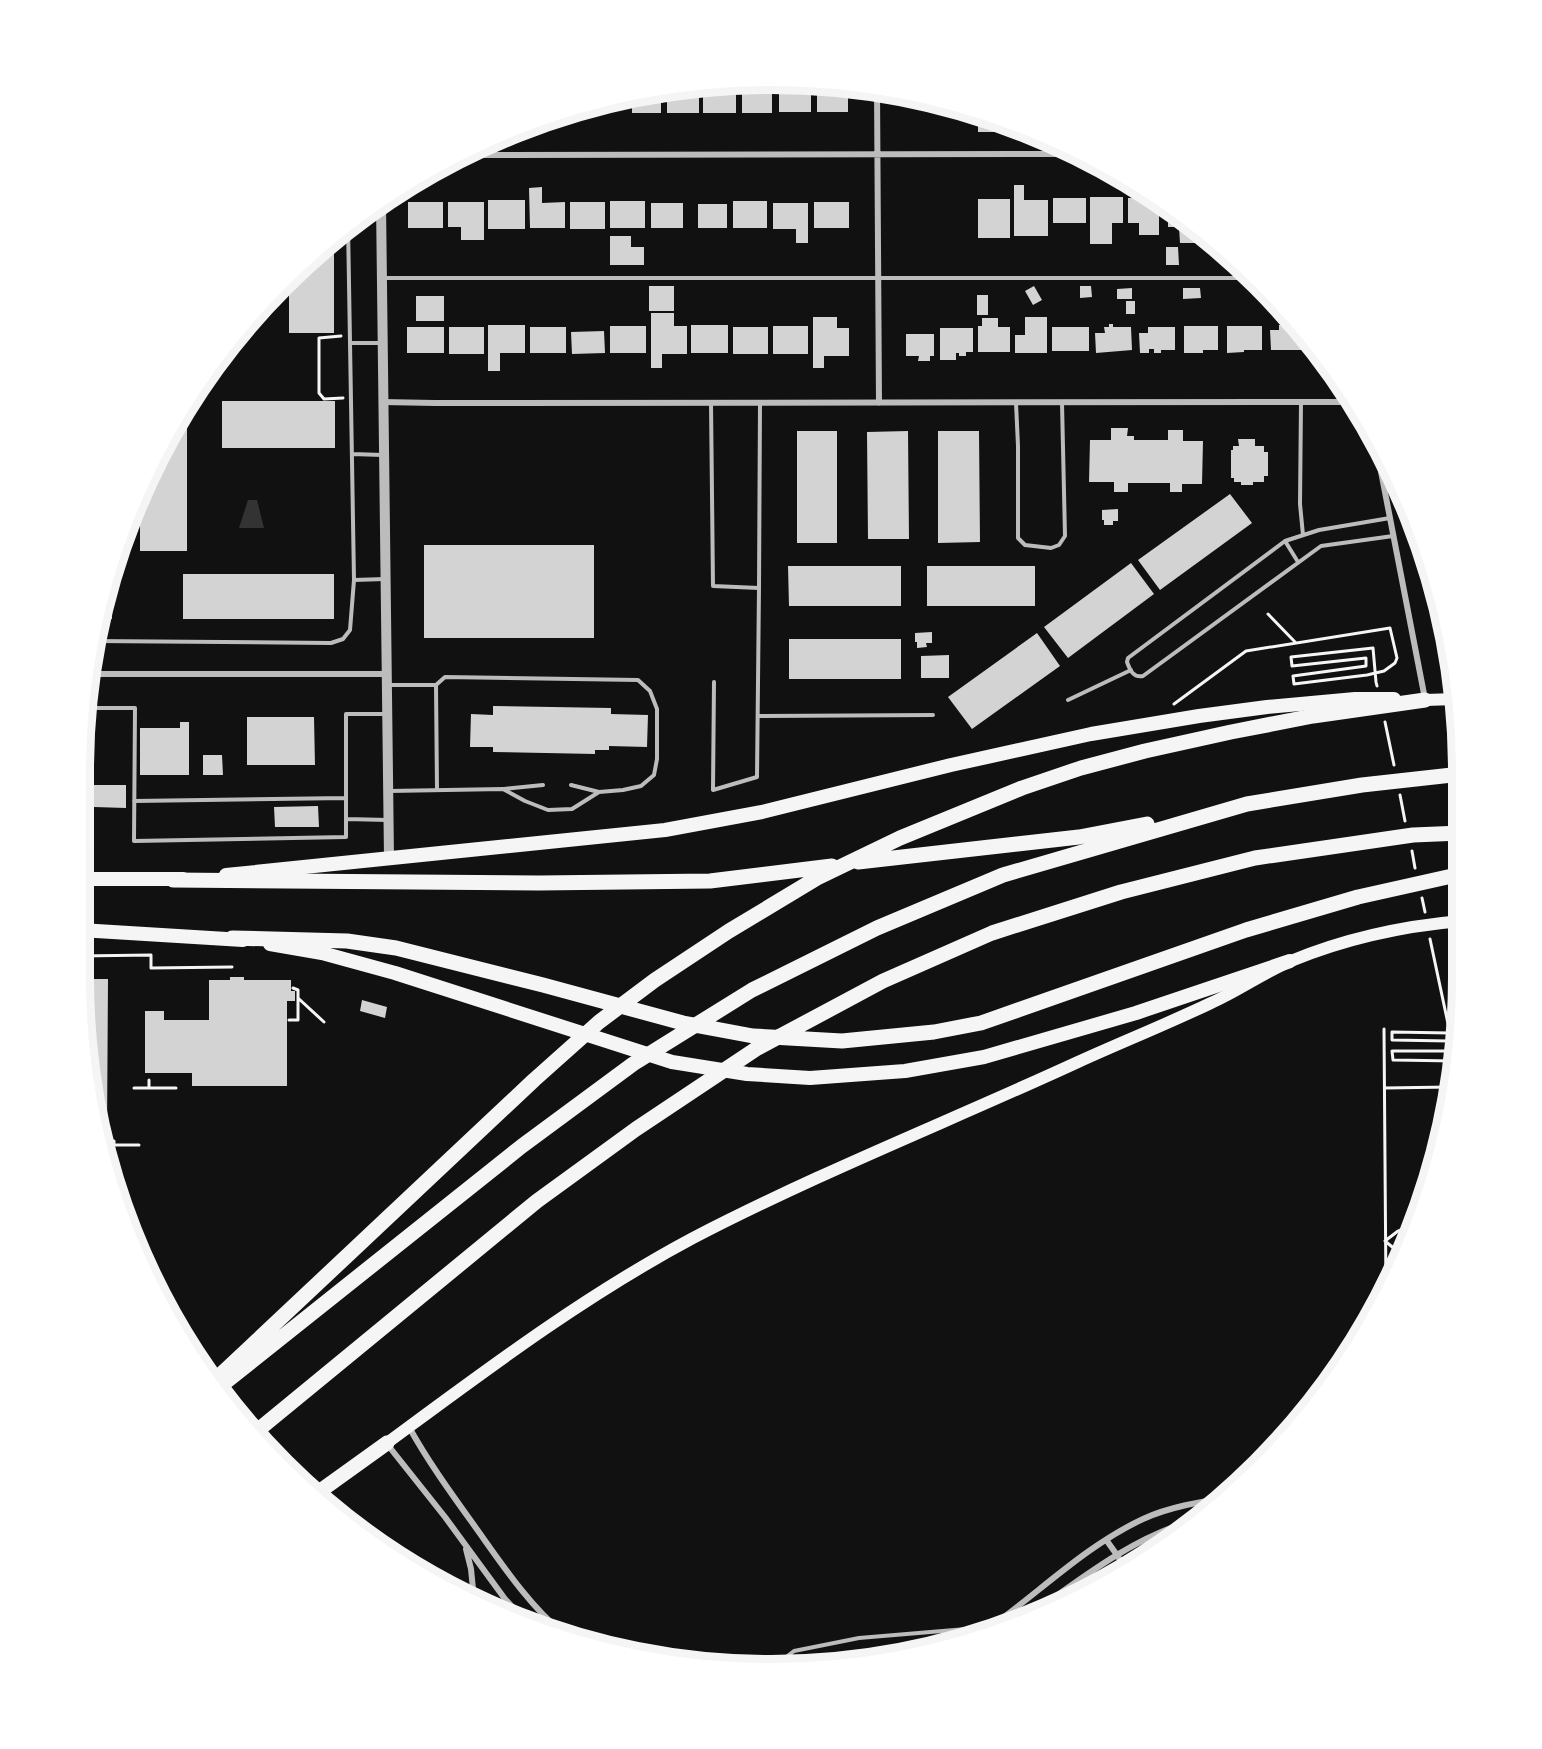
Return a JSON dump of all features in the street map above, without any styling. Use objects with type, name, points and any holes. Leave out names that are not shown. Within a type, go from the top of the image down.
[{"type":"highway","points":[[219,1376],[534,1080],[599,1022],[655,980],[729,931],[817,878],[900,838],[1022,788],[1081,768],[1231,732],[1313,716],[1425,700]]},
{"type":"highway","points":[[173,880],[528,883],[710,881],[1079,837],[1247,804],[1362,785],[1452,775]]},
{"type":"highway","points":[[224,1384],[522,1146],[633,1064],[752,990],[876,928],[1003,875],[1247,804]]},
{"type":"highway","points":[[260,1428],[537,1201],[636,1129],[756,1049],[883,981],[992,933],[1132,889],[1255,858],[1413,835],[1452,833]]},
{"type":"highway","points":[[232,938],[347,941],[396,948],[683,1023],[753,1036],[842,1041],[934,1032],[981,1023],[1246,930],[1358,897],[1452,876]]},
{"type":"highway","points":[[322,1490],[387,1443]]},
{"type":"main road","points":[[90,879],[173,880],[664,830],[762,812],[1053,741],[1199,716],[1355,699],[1448,699]]},
{"type":"main road","points":[[90,931],[232,938],[322,953],[511,1009],[672,1062],[747,1074],[810,1078],[905,1071],[984,1057],[1136,1013],[1350,941],[1416,927],[1452,922]]},
{"type":"main road","points":[[387,1443],[516,1348],[585,1301],[692,1239],[828,1173],[1212,1003],[1290,961]]},
{"type":"street","points":[[877,99],[879,403]]},
{"type":"street","points":[[481,155],[1059,154]]},
{"type":"street","points":[[381,213],[389,858]]},
{"type":"street","points":[[382,402],[1343,402]]},
{"type":"street","points":[[1380,465],[1425,700]]},
{"type":"street","points":[[97,674],[387,680]]},
{"type":"street","points":[[409,1427],[423,1452],[476,1528],[552,1623]]},
{"type":"street","points":[[387,1443],[445,1516],[513,1608]]},
{"type":"street","points":[[1002,1618],[1091,1550],[1143,1519],[1177,1508],[1205,1502]]},
{"type":"street","points":[[1056,1596],[1118,1555],[1173,1527]]},
{"type":"street","points":[[1107,1541],[1122,1562]]},
{"type":"street","points":[[466,1546],[473,1590]]},
{"type":"street","points":[[538,1618],[544,1616]]},
{"type":"lane","points":[[103,641],[331,643],[343,639],[350,630],[354,580],[348,237]]},
{"type":"lane","points":[[381,278],[1241,278]]},
{"type":"lane","points":[[350,343],[382,343]]},
{"type":"lane","points":[[1301,402],[1302,535]]},
{"type":"lane","points":[[711,403],[713,586],[759,588]]},
{"type":"lane","points":[[714,682],[713,790],[757,777],[760,403]]},
{"type":"lane","points":[[1016,403],[1018,538],[1025,545],[1052,548],[1059,545],[1065,536],[1062,403]]},
{"type":"lane","points":[[352,454],[383,455]]},
{"type":"lane","points":[[1390,518],[1319,530],[1285,541],[1128,658],[1127,662],[1134,675],[1143,676],[1321,546],[1393,536]]},
{"type":"lane","points":[[1285,541],[1298,562]]},
{"type":"lane","points":[[354,580],[385,579]]},
{"type":"lane","points":[[1068,700],[1131,670]]},
{"type":"lane","points":[[387,680],[415,685],[436,685],[445,677],[638,680],[650,691],[657,709],[657,759],[654,775],[642,786],[623,790],[598,792],[571,785]]},
{"type":"lane","points":[[436,685],[437,790]]},
{"type":"lane","points":[[93,708],[135,708],[134,840],[346,837],[346,714],[387,714]]},
{"type":"lane","points":[[758,716],[933,715]]},
{"type":"lane","points":[[388,790],[503,789],[543,785]]},
{"type":"lane","points":[[503,789],[548,810],[572,809],[598,792]]},
{"type":"lane","points":[[134,801],[346,798]]},
{"type":"lane","points":[[346,819],[389,820]]},
{"type":"lane","points":[[784,1659],[794,1651],[859,1638],[971,1629]]},
{"type":"path","points":[[350,336],[319,338],[319,393],[324,399],[351,397]]},
{"type":"path","points":[[1268,614],[1296,643]]},
{"type":"path","points":[[1169,708],[1246,651],[1390,628],[1397,658],[1395,663],[1384,671],[1367,675]]},
{"type":"path","points":[[90,956],[151,955],[151,968],[232,967]]},
{"type":"path","points":[[289,1020],[298,1020],[298,990],[293,988]]},
{"type":"path","points":[[298,998],[324,1022]]},
{"type":"path","points":[[1384,1029],[1386,1271]]},
{"type":"path","points":[[149,1080],[149,1088]]},
{"type":"path","points":[[1384,1088],[1443,1087]]},
{"type":"path","points":[[134,1088],[176,1088]]},
{"type":"path","points":[[110,1141],[114,1141],[114,1144],[139,1144]]},
{"type":"path","points":[[1385,1241],[1404,1228]]},
{"type":"path","points":[[1385,1241],[1395,1249]]},
{"type":"shaded area","points":[[248,500],[257,500],[264,528],[239,528]]},
{"type":"building","points":[[779,90],[811,91],[811,112],[779,112]]},
{"type":"building","points":[[736,91],[736,113],[703,113],[703,94]]},
{"type":"building","points":[[742,91],[772,91],[772,113],[742,113]]},
{"type":"building","points":[[817,91],[848,95],[848,112],[817,112]]},
{"type":"building","points":[[699,94],[699,113],[667,113],[667,98]]},
{"type":"building","points":[[661,99],[661,113],[632,113],[632,104]]},
{"type":"building","points":[[616,108],[616,112],[599,112]]},
{"type":"building","points":[[978,122],[1002,131],[1002,132],[978,132]]},
{"type":"building","points":[[1014,185],[1024,185],[1024,200],[1048,200],[1048,236],[1014,236]]},
{"type":"building","points":[[542,187],[542,203],[565,202],[565,228],[530,228],[529,188]]},
{"type":"building","points":[[1090,197],[1123,197],[1123,223],[1112,223],[1112,244],[1090,244]]},
{"type":"building","points":[[1053,198],[1086,198],[1086,223],[1053,223]]},
{"type":"building","points":[[1128,198],[1138,198],[1159,212],[1159,235],[1139,235],[1139,223],[1128,223]]},
{"type":"building","points":[[978,199],[1010,199],[1010,238],[978,238]]},
{"type":"building","points":[[488,200],[525,200],[525,229],[488,229]]},
{"type":"building","points":[[610,201],[645,201],[645,228],[610,228]]},
{"type":"building","points":[[733,201],[767,201],[767,228],[733,228]]},
{"type":"building","points":[[408,202],[443,202],[443,228],[408,228]]},
{"type":"building","points":[[448,202],[484,202],[484,240],[461,240],[461,227],[448,227]]},
{"type":"building","points":[[570,202],[605,202],[605,229],[570,229]]},
{"type":"building","points":[[814,202],[849,202],[849,228],[814,228]]},
{"type":"building","points":[[651,203],[683,203],[683,228],[651,228]]},
{"type":"building","points":[[773,203],[808,203],[808,243],[796,243],[796,229],[773,229]]},
{"type":"building","points":[[698,204],[727,204],[727,228],[698,228]]},
{"type":"building","points":[[1168,218],[1197,240],[1197,243],[1180,243],[1179,227],[1168,227]]},
{"type":"building","points":[[610,236],[631,236],[631,247],[644,247],[644,265],[610,265]]},
{"type":"building","points":[[1166,247],[1178,247],[1179,265],[1166,265]]},
{"type":"building","points":[[334,249],[334,333],[289,333],[289,289]]},
{"type":"building","points":[[649,286],[674,286],[674,311],[649,311]]},
{"type":"building","points":[[1034,286],[1042,300],[1033,305],[1025,291]]},
{"type":"building","points":[[1080,286],[1091,286],[1092,297],[1080,298]]},
{"type":"building","points":[[1132,288],[1132,299],[1117,299],[1117,289]]},
{"type":"building","points":[[1183,288],[1200,288],[1201,298],[1183,299]]},
{"type":"building","points":[[977,295],[988,295],[988,315],[977,315]]},
{"type":"building","points":[[416,296],[444,296],[444,321],[416,321]]},
{"type":"building","points":[[1126,301],[1135,301],[1135,314],[1126,314]]},
{"type":"building","points":[[651,313],[674,313],[674,326],[687,326],[687,354],[662,354],[662,368],[651,368]]},
{"type":"building","points":[[813,317],[837,317],[837,328],[849,328],[849,356],[824,356],[824,368],[813,368]]},
{"type":"building","points":[[1025,317],[1047,317],[1047,353],[1015,353],[1015,335],[1025,335]]},
{"type":"building","points":[[982,318],[998,318],[998,327],[1010,327],[1010,352],[978,352],[978,326],[982,326]]},
{"type":"building","points":[[1109,324],[1113,324],[1113,327],[1131,327],[1132,350],[1096,353],[1095,333],[1105,333],[1104,327],[1109,327]]},
{"type":"building","points":[[488,325],[525,325],[525,353],[500,353],[500,371],[488,371]]},
{"type":"building","points":[[691,325],[728,325],[728,353],[691,353]]},
{"type":"building","points":[[1279,325],[1287,327],[1306,350],[1271,350],[1270,330],[1279,330]]},
{"type":"building","points":[[610,326],[646,326],[646,353],[610,353]]},
{"type":"building","points":[[773,326],[808,326],[808,354],[773,354]]},
{"type":"building","points":[[1184,326],[1218,326],[1218,350],[1184,353]]},
{"type":"building","points":[[1227,326],[1262,326],[1262,350],[1227,353]]},
{"type":"building","points":[[407,327],[444,327],[444,353],[407,353]]},
{"type":"building","points":[[449,327],[484,327],[484,354],[449,354]]},
{"type":"building","points":[[530,327],[566,327],[566,353],[530,353]]},
{"type":"building","points":[[733,327],[768,327],[768,354],[733,354]]},
{"type":"building","points":[[1052,327],[1089,327],[1089,351],[1052,351]]},
{"type":"building","points":[[1148,327],[1175,327],[1175,350],[1161,350],[1161,353],[1154,353],[1154,349],[1149,349],[1149,353],[1140,353],[1139,333],[1148,333]]},
{"type":"building","points":[[940,328],[973,328],[973,352],[966,352],[966,356],[959,356],[959,353],[956,353],[956,360],[940,360]]},
{"type":"building","points":[[604,331],[605,353],[572,354],[571,332]]},
{"type":"building","points":[[906,334],[934,334],[934,356],[930,356],[930,361],[918,361],[919,356],[906,356]]},
{"type":"building","points":[[222,401],[335,401],[335,448],[222,448]]},
{"type":"building","points":[[187,421],[187,551],[140,551],[140,515],[160,470]]},
{"type":"building","points":[[1111,428],[1128,428],[1127,436],[1134,436],[1134,440],[1168,440],[1168,430],[1183,430],[1183,441],[1203,441],[1202,484],[1182,484],[1182,492],[1170,492],[1170,483],[1128,483],[1128,492],[1114,492],[1114,482],[1089,482],[1090,440],[1111,440]]},
{"type":"building","points":[[797,431],[837,431],[837,543],[797,543]]},
{"type":"building","points":[[908,431],[909,539],[868,539],[867,432]]},
{"type":"building","points":[[938,431],[979,431],[980,542],[938,543]]},
{"type":"building","points":[[1238,439],[1255,439],[1255,446],[1264,446],[1264,452],[1268,452],[1268,476],[1264,476],[1264,482],[1241,485],[1241,482],[1234,482],[1234,478],[1231,478],[1231,450],[1233,446],[1239,446]]},
{"type":"building","points":[[1230,494],[1252,523],[1160,590],[1138,560]]},
{"type":"building","points":[[1118,509],[1118,521],[1113,521],[1113,525],[1104,525],[1102,510]]},
{"type":"building","points":[[424,545],[594,545],[594,638],[424,638]]},
{"type":"building","points":[[1131,563],[1154,594],[1068,658],[1044,627]]},
{"type":"building","points":[[788,566],[901,566],[901,606],[789,606]]},
{"type":"building","points":[[927,566],[1035,566],[1035,606],[927,606]]},
{"type":"building","points":[[183,574],[334,574],[334,619],[183,619]]},
{"type":"building","points":[[112,601],[112,619],[107,619]]},
{"type":"building","points":[[932,632],[932,643],[926,643],[927,647],[917,648],[915,633]]},
{"type":"building","points":[[1037,633],[1060,666],[972,729],[948,697]]},
{"type":"building","points":[[789,639],[901,639],[901,679],[789,679]]},
{"type":"building","points":[[949,655],[949,678],[921,678],[921,656]]},
{"type":"building","points":[[493,706],[611,708],[611,714],[648,715],[647,747],[609,746],[609,750],[595,750],[595,754],[493,752],[493,747],[470,747],[471,714],[493,715]]},
{"type":"building","points":[[247,717],[314,717],[315,765],[247,765]]},
{"type":"building","points":[[92,718],[95,718],[95,732],[91,732]]},
{"type":"building","points":[[180,722],[189,722],[189,775],[140,775],[140,728],[180,728]]},
{"type":"building","points":[[203,755],[222,755],[223,775],[203,775]]},
{"type":"building","points":[[90,785],[126,785],[126,808],[94,807],[94,851],[90,851]]},
{"type":"building","points":[[318,806],[319,827],[275,827],[274,807]]},
{"type":"building","points":[[230,977],[244,977],[244,980],[291,980],[291,991],[295,991],[295,1001],[287,1001],[287,1086],[192,1086],[192,1073],[145,1073],[145,1011],[164,1011],[164,1020],[209,1020],[209,980],[230,980]]},
{"type":"building","points":[[90,979],[108,979],[107,1128],[96,1067],[91,1023]]},
{"type":"building","points":[[362,1000],[387,1007],[385,1018],[360,1011]]}]
